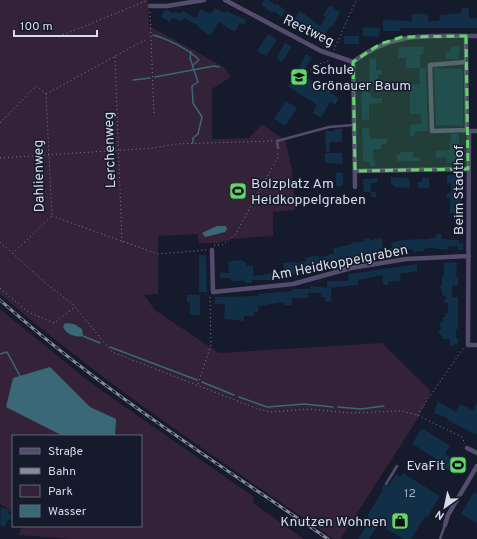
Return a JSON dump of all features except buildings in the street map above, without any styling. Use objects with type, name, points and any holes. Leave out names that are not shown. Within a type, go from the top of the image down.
[{"type":"street","points":[[150,6],[167,6],[204,0]]},
{"type":"street","name":"Reetweg","points":[[225,0],[321,51],[353,62]]},
{"type":"street","name":"Beim Stadthof","points":[[466,36],[469,256],[468,345]]},
{"type":"street","points":[[355,187],[353,62],[380,44],[402,38],[477,36]]},
{"type":"street","points":[[466,62],[430,65],[432,131],[477,131]]},
{"type":"street","points":[[355,171],[468,169]]},
{"type":"street","points":[[212,250],[213,292]]},
{"type":"street","name":"Am Heidkoppelgraben","points":[[213,292],[293,284],[351,268],[406,259],[469,256]]},
{"type":"street","points":[[468,345],[477,344]]},
{"type":"street","points":[[467,448],[477,453]]},
{"type":"street","points":[[446,525],[448,515],[477,466]]},
{"type":"lane","points":[[278,148],[277,141],[329,128],[353,125]]},
{"type":"lane","points":[[386,484],[397,466]]},
{"type":"lane","points":[[440,539],[446,525]]},
{"type":"path","points":[[63,35],[148,0]]},
{"type":"path","points":[[332,54],[356,0]]},
{"type":"path","points":[[150,6],[154,116]]},
{"type":"path","points":[[0,123],[36,86],[46,94],[145,40]]},
{"type":"path","name":"Lerchenweg","points":[[115,57],[122,242]]},
{"type":"path","points":[[303,70],[308,72],[316,65],[340,57]]},
{"type":"path","points":[[328,91],[353,88]]},
{"type":"path","name":"Dahlienweg","points":[[12,254],[52,216],[46,94]]},
{"type":"path","points":[[0,158],[119,149],[154,148],[176,144],[277,141]]},
{"type":"path","points":[[52,216],[158,254],[212,250],[213,245],[222,245],[234,235],[277,159],[278,148]]},
{"type":"path","points":[[0,242],[12,254],[75,307],[112,352],[198,384],[258,409],[271,412],[308,409],[352,413],[402,411],[417,415],[462,437],[467,448]]},
{"type":"path","points":[[0,288],[28,312],[54,324],[75,307]]},
{"type":"path","points":[[198,384],[211,345],[210,293],[213,292]]},
{"type":"path","points":[[417,415],[461,350],[468,345]]},
{"type":"highlighted area","points":[[466,36],[468,169],[355,171],[353,62],[380,44],[402,37]]},
{"type":"green space","points":[[0,0],[148,0],[149,26],[224,67],[231,77],[212,89],[212,139],[249,138],[262,124],[285,140],[292,170],[295,210],[273,212],[273,236],[230,239],[219,243],[199,243],[198,234],[158,236],[158,294],[144,295],[155,310],[219,353],[382,343],[431,391],[420,415],[341,538],[342,539],[334,539],[122,391],[80,360],[0,294]]},
{"type":"green space","points":[[0,309],[91,383],[254,497],[253,503],[304,539],[72,539],[19,535],[21,527],[142,527],[142,435],[12,435],[12,511],[0,504]]},
{"type":"water","points":[[217,226],[226,226],[227,229],[225,232],[205,237],[202,233]]},
{"type":"water","points":[[65,323],[74,324],[82,329],[83,336],[72,335],[69,333],[63,327]]},
{"type":"water","points":[[50,367],[90,407],[116,419],[115,435],[61,435],[6,407],[13,378]]},
{"type":"waterway","points":[[153,35],[184,48],[199,60],[193,65]]},
{"type":"waterway","points":[[191,52],[190,58],[198,82],[192,86],[193,103],[202,117],[198,134],[193,138],[193,143]]},
{"type":"waterway","points":[[155,77],[214,66],[219,67]]},
{"type":"waterway","points":[[133,80],[150,78]]},
{"type":"waterway","points":[[83,336],[100,343]]},
{"type":"waterway","points":[[110,347],[197,380]]},
{"type":"waterway","points":[[0,354],[7,352],[20,376]]},
{"type":"waterway","points":[[202,382],[234,395]]},
{"type":"waterway","points":[[239,397],[267,407],[304,404],[333,407]]},
{"type":"waterway","points":[[338,407],[361,409],[384,406]]},
{"type":"railway","points":[[0,300],[38,333],[119,395],[328,539]]},
{"type":"place","name":"Schule Grönauer Baum","points":[[299,77]]},
{"type":"place","name":"Bolzplatz Am Heidkoppelgraben","points":[[238,191]]},
{"type":"place","name":"EvaFit","points":[[458,465]]},
{"type":"place","name":"Knutzen Wohnen","points":[[400,521]]}]
